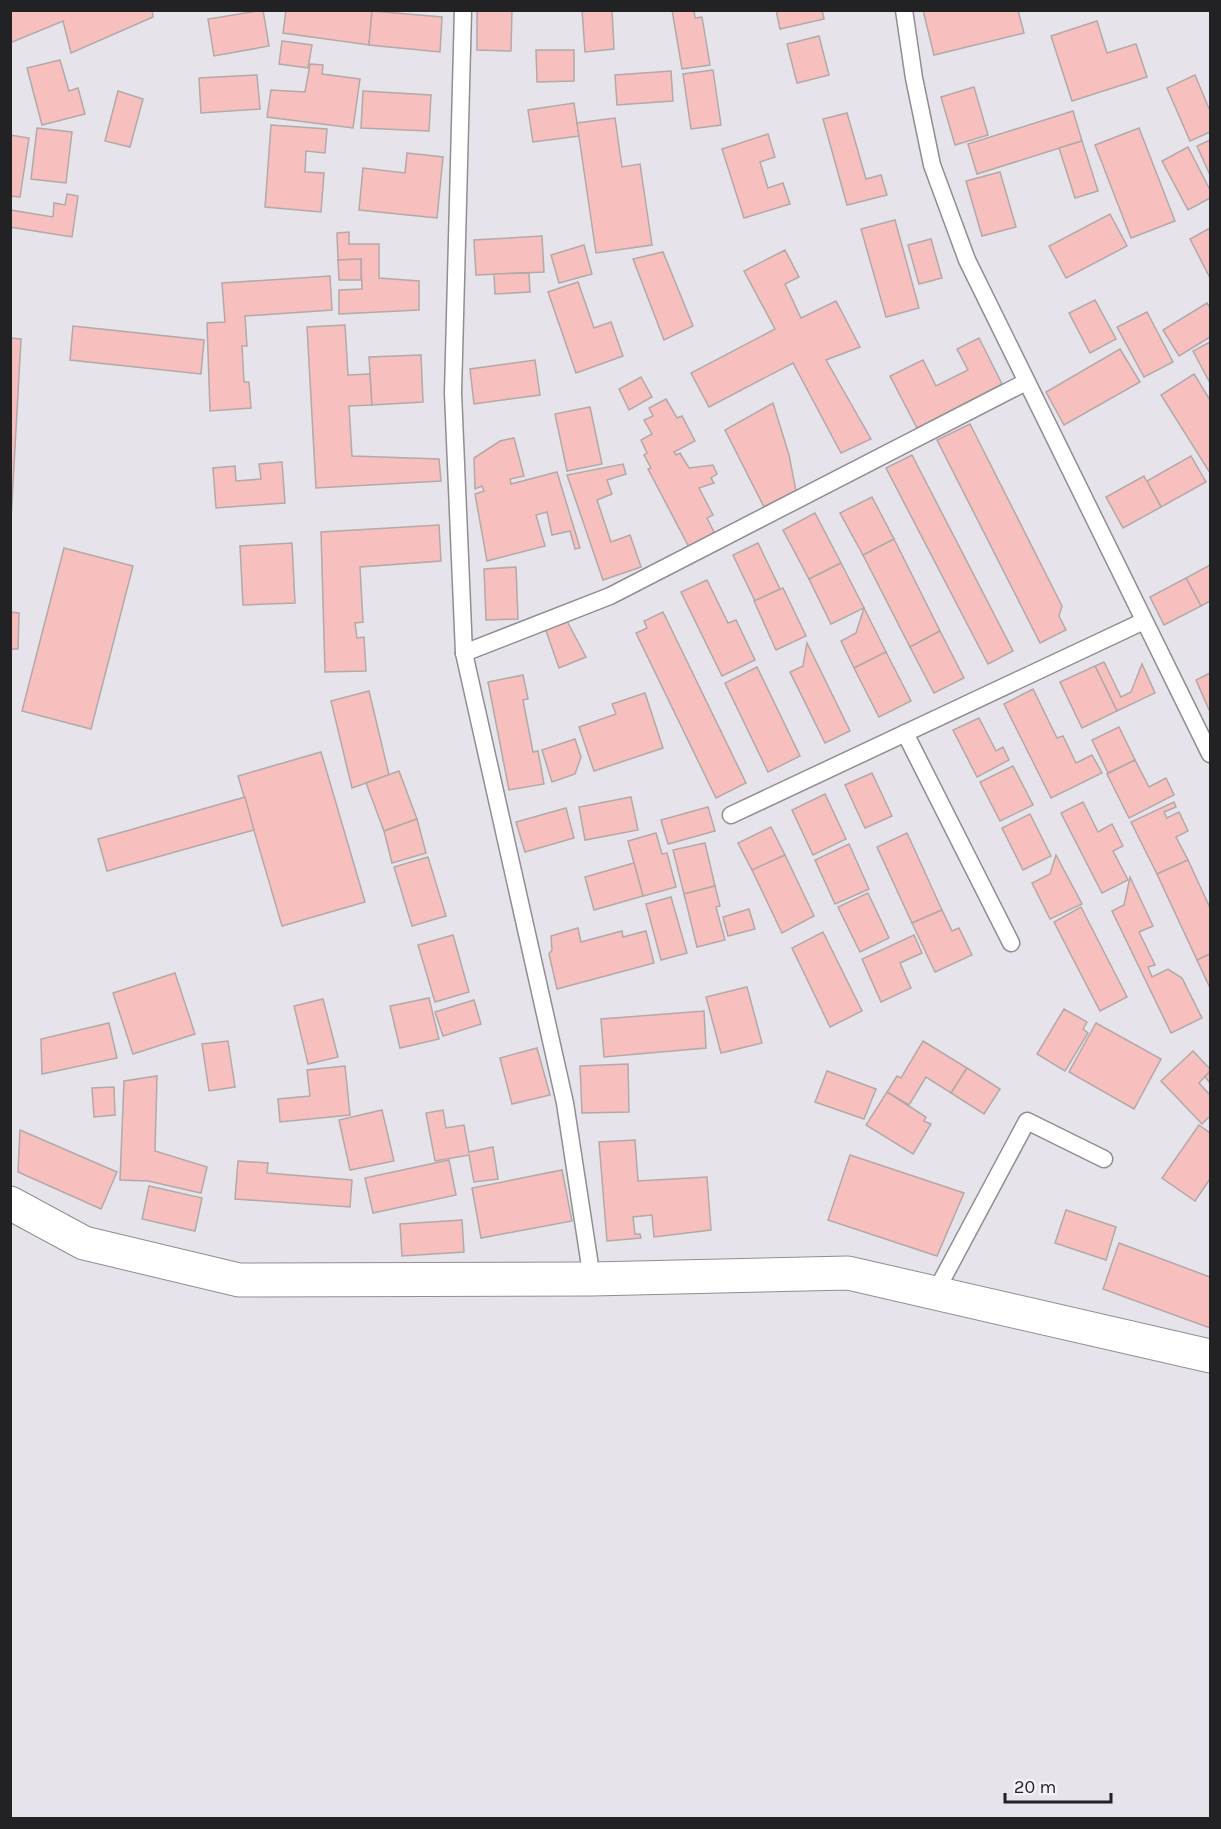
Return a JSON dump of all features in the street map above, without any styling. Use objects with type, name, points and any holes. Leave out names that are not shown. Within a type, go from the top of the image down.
[{"type":"street","points":[[10,1203],[84,1243],[239,1280],[592,1280],[848,1273],[1210,1356]]},
{"type":"lane","points":[[463,10],[453,393],[464,653],[565,1103],[592,1280]]},
{"type":"lane","points":[[904,10],[914,78],[932,165],[967,260],[1210,754]]},
{"type":"lane","points":[[464,653],[610,596],[1026,382]]},
{"type":"lane","points":[[730,815],[1144,621]]},
{"type":"lane","points":[[905,733],[1011,943]]},
{"type":"lane","points":[[935,1293],[1027,1121],[1104,1159]]},
{"type":"building","points":[[10,10],[152,10],[153,17],[71,53],[63,21],[10,43]]},
{"type":"building","points":[[263,10],[269,46],[214,56],[208,19]]},
{"type":"building","points":[[286,10],[372,11],[369,45],[283,33]]},
{"type":"building","points":[[477,10],[512,10],[511,51],[477,50]]},
{"type":"building","points":[[582,10],[612,10],[614,49],[585,52]]},
{"type":"building","points":[[672,10],[694,10],[695,18],[702,17],[710,65],[682,69]]},
{"type":"building","points":[[776,10],[822,10],[824,19],[780,29]]},
{"type":"building","points":[[923,10],[1018,10],[1024,33],[934,55]]},
{"type":"building","points":[[372,11],[442,17],[440,52],[369,45]]},
{"type":"building","points":[[1097,21],[1107,53],[1136,44],[1147,77],[1072,101],[1051,36]]},
{"type":"building","points":[[819,36],[829,75],[797,83],[787,44]]},
{"type":"building","points":[[282,41],[312,45],[308,68],[279,64]]},
{"type":"building","points":[[536,50],[574,50],[574,81],[537,82]]},
{"type":"building","points":[[60,60],[69,91],[78,88],[85,114],[42,125],[27,68]]},
{"type":"building","points":[[310,64],[323,65],[322,74],[360,79],[353,128],[267,117],[271,90],[305,92]]},
{"type":"building","points":[[713,70],[721,125],[691,129],[683,74]]},
{"type":"building","points":[[671,71],[673,101],[617,105],[615,75]]},
{"type":"building","points":[[257,75],[260,109],[201,113],[199,78]]},
{"type":"building","points":[[1195,75],[1210,111],[1210,132],[1190,141],[1167,88]]},
{"type":"building","points":[[974,87],[988,135],[955,145],[941,97]]},
{"type":"building","points":[[118,91],[143,99],[130,147],[105,141]]},
{"type":"building","points":[[363,91],[431,95],[429,131],[361,128]]},
{"type":"building","points":[[574,103],[579,136],[533,142],[528,110]]},
{"type":"building","points":[[1073,111],[1082,141],[977,174],[968,144]]},
{"type":"building","points":[[847,113],[866,179],[881,175],[887,195],[847,205],[823,119]]},
{"type":"building","points":[[615,118],[622,167],[640,164],[652,245],[596,253],[577,123]]},
{"type":"building","points":[[271,125],[327,129],[325,153],[306,151],[305,172],[324,173],[321,212],[265,207]]},
{"type":"building","points":[[37,128],[72,132],[66,183],[31,179]]},
{"type":"building","points":[[1139,128],[1175,221],[1131,238],[1095,145]]},
{"type":"building","points":[[768,134],[775,157],[760,162],[768,188],[783,183],[790,204],[744,218],[722,149]]},
{"type":"building","points":[[10,135],[29,138],[20,197],[10,196]]},
{"type":"building","points":[[1210,140],[1210,175],[1197,146]]},
{"type":"building","points":[[1082,141],[1098,191],[1075,198],[1059,148]]},
{"type":"building","points":[[1188,147],[1210,190],[1210,198],[1188,210],[1162,161]]},
{"type":"building","points":[[407,153],[443,157],[437,218],[359,210],[363,168],[405,173]]},
{"type":"building","points":[[1000,172],[1016,227],[982,236],[966,181]]},
{"type":"building","points":[[67,194],[78,196],[72,237],[10,227],[10,210],[53,217],[54,203],[65,205]]},
{"type":"building","points":[[1110,214],[1127,246],[1066,278],[1049,246]]},
{"type":"building","points":[[895,220],[919,308],[886,317],[861,229]]},
{"type":"building","points":[[1210,228],[1210,278],[1190,239]]},
{"type":"building","points":[[349,232],[349,244],[379,244],[379,278],[419,281],[419,310],[339,314],[339,290],[362,289],[361,259],[338,260],[337,233]]},
{"type":"building","points":[[542,236],[544,272],[476,275],[474,240]]},
{"type":"building","points":[[931,239],[942,278],[919,284],[908,245]]},
{"type":"building","points":[[584,245],[592,274],[559,283],[551,255]]},
{"type":"building","points":[[785,250],[799,277],[785,284],[801,318],[836,301],[860,347],[826,360],[871,439],[841,453],[793,363],[709,407],[691,373],[775,329],[744,271]]},
{"type":"building","points":[[663,252],[693,326],[664,340],[633,259]]},
{"type":"building","points":[[361,259],[361,280],[339,280],[338,260]]},
{"type":"building","points":[[529,273],[530,292],[495,294],[494,274]]},
{"type":"building","points":[[330,276],[332,310],[245,316],[247,346],[242,346],[244,382],[249,382],[251,408],[210,411],[207,323],[225,322],[222,283]]},
{"type":"building","points":[[578,282],[594,328],[611,322],[623,356],[576,373],[548,292]]},
{"type":"building","points":[[1095,300],[1116,339],[1090,353],[1069,313]]},
{"type":"building","points":[[1207,303],[1210,308],[1210,337],[1179,356],[1163,330]]},
{"type":"building","points":[[1147,312],[1173,362],[1144,377],[1117,327]]},
{"type":"building","points":[[345,325],[348,375],[370,374],[372,405],[349,406],[352,456],[439,459],[441,481],[316,488],[307,327]]},
{"type":"building","points":[[73,326],[204,340],[201,374],[70,360]]},
{"type":"building","points":[[10,338],[21,339],[10,538]]},
{"type":"building","points":[[979,338],[1002,384],[917,428],[890,376],[923,360],[936,386],[968,370],[957,349]]},
{"type":"building","points":[[1210,342],[1210,380],[1209,381],[1193,351]]},
{"type":"building","points":[[1120,349],[1140,382],[1064,425],[1046,392]]},
{"type":"building","points":[[421,355],[423,402],[372,405],[369,357]]},
{"type":"building","points":[[535,360],[540,395],[474,404],[470,369]]},
{"type":"building","points":[[1194,374],[1210,400],[1210,473],[1161,395]]},
{"type":"building","points":[[641,377],[652,397],[629,410],[619,389]]},
{"type":"building","points":[[666,399],[677,418],[682,416],[695,441],[674,452],[676,455],[680,453],[689,468],[713,465],[717,474],[711,478],[714,483],[699,488],[713,515],[707,518],[717,538],[691,551],[648,469],[651,468],[644,455],[647,453],[641,440],[652,434],[644,420],[653,416],[649,408]]},
{"type":"building","points":[[773,403],[789,455],[796,491],[764,507],[725,430]]},
{"type":"building","points":[[590,407],[602,464],[567,471],[555,414]]},
{"type":"building","points":[[970,424],[1062,606],[1059,616],[1066,630],[1040,643],[937,440]]},
{"type":"building","points":[[514,438],[524,476],[510,479],[511,484],[557,472],[580,548],[575,549],[570,531],[552,535],[547,512],[536,515],[545,546],[487,561],[475,494],[484,491],[482,486],[475,489],[474,458],[500,441]]},
{"type":"building","points":[[912,455],[1013,651],[988,664],[886,468]]},
{"type":"building","points":[[1191,456],[1206,482],[1161,507],[1147,481]]},
{"type":"building","points":[[282,462],[285,503],[216,508],[213,468],[235,466],[236,481],[261,479],[259,464]]},
{"type":"building","points":[[623,464],[626,474],[607,480],[612,494],[597,500],[611,542],[630,535],[641,567],[603,580],[567,475]]},
{"type":"building","points":[[1144,476],[1161,507],[1123,528],[1106,497]]},
{"type":"building","points":[[872,497],[894,539],[863,555],[840,513]]},
{"type":"building","points":[[815,513],[841,563],[809,579],[783,530]]},
{"type":"building","points":[[439,525],[441,561],[360,567],[363,622],[355,623],[357,638],[364,637],[366,671],[325,672],[321,532]]},
{"type":"building","points":[[894,539],[940,631],[910,647],[863,555]]},
{"type":"building","points":[[292,543],[295,603],[243,605],[240,546]]},
{"type":"building","points":[[758,543],[780,589],[755,601],[733,555]]},
{"type":"building","points":[[64,548],[133,566],[91,729],[22,711]]},
{"type":"building","points":[[841,563],[864,608],[831,624],[809,579]]},
{"type":"building","points":[[1210,565],[1210,601],[1201,606],[1186,578]]},
{"type":"building","points":[[516,567],[518,619],[486,620],[484,569]]},
{"type":"building","points":[[1186,578],[1201,606],[1164,625],[1150,597]]},
{"type":"building","points":[[707,580],[728,623],[736,620],[755,660],[722,676],[681,592]]},
{"type":"building","points":[[783,588],[806,636],[776,650],[754,601]]},
{"type":"building","points":[[864,608],[886,652],[854,668],[841,641],[856,633]]},
{"type":"building","points":[[10,612],[19,613],[18,649],[10,649]]},
{"type":"building","points":[[663,612],[746,783],[716,798],[636,633],[647,628],[644,621]]},
{"type":"building","points":[[567,621],[586,657],[559,668],[545,628]]},
{"type":"building","points":[[940,631],[964,678],[934,693],[910,647]]},
{"type":"building","points":[[807,643],[850,731],[825,743],[790,672],[803,666]]},
{"type":"building","points":[[886,652],[911,701],[879,717],[854,668]]},
{"type":"building","points":[[1104,662],[1121,697],[1131,692],[1142,664],[1155,693],[1117,711],[1095,666]]},
{"type":"building","points":[[1095,666],[1117,711],[1082,728],[1060,682]]},
{"type":"building","points":[[757,667],[800,756],[768,772],[725,683]]},
{"type":"building","points":[[1210,673],[1210,712],[1196,680]]},
{"type":"building","points":[[523,675],[528,699],[523,700],[533,752],[538,751],[544,784],[509,790],[488,682]]},
{"type":"building","points":[[1033,689],[1057,738],[1063,736],[1076,763],[1092,755],[1102,773],[1051,798],[1004,704]]},
{"type":"building","points":[[369,691],[389,775],[352,788],[331,701]]},
{"type":"building","points":[[645,693],[663,748],[594,771],[579,727],[616,714],[612,704]]},
{"type":"building","points":[[979,718],[996,751],[1003,747],[1009,760],[977,777],[953,730]]},
{"type":"building","points":[[1119,727],[1135,760],[1108,773],[1092,740]]},
{"type":"building","points":[[575,739],[581,757],[575,774],[552,782],[542,750]]},
{"type":"building","points":[[321,752],[365,902],[282,926],[238,776]]},
{"type":"building","points":[[1135,760],[1149,787],[1166,778],[1174,795],[1129,818],[1107,774]]},
{"type":"building","points":[[1013,766],[1033,805],[1000,821],[980,782]]},
{"type":"building","points":[[399,771],[417,819],[384,831],[366,783]]},
{"type":"building","points":[[872,773],[892,816],[865,828],[845,785]]},
{"type":"building","points":[[825,794],[846,839],[813,855],[792,810]]},
{"type":"building","points":[[245,797],[254,830],[107,871],[98,839]]},
{"type":"building","points":[[631,797],[638,830],[585,840],[579,807]]},
{"type":"building","points":[[1083,802],[1098,832],[1112,824],[1123,846],[1113,851],[1128,880],[1102,893],[1061,813]]},
{"type":"building","points":[[1174,802],[1176,807],[1164,812],[1167,818],[1179,812],[1188,831],[1176,837],[1188,860],[1157,874],[1131,822]]},
{"type":"building","points":[[708,807],[715,831],[668,844],[661,820]]},
{"type":"building","points":[[566,808],[574,838],[525,852],[516,822]]},
{"type":"building","points":[[1030,814],[1051,856],[1023,870],[1002,828]]},
{"type":"building","points":[[417,819],[426,853],[392,863],[384,831]]},
{"type":"building","points":[[771,827],[785,855],[752,870],[738,843]]},
{"type":"building","points":[[656,833],[662,854],[667,853],[676,887],[643,896],[628,841]]},
{"type":"building","points":[[907,833],[942,910],[912,923],[877,847]]},
{"type":"building","points":[[705,843],[715,886],[684,894],[673,850]]},
{"type":"building","points":[[849,844],[869,889],[835,904],[815,860]]},
{"type":"building","points":[[785,855],[814,916],[782,933],[752,870]]},
{"type":"building","points":[[1056,855],[1082,904],[1050,919],[1032,883],[1050,874]]},
{"type":"building","points":[[428,857],[446,916],[412,926],[394,867]]},
{"type":"building","points":[[1188,860],[1210,908],[1210,954],[1197,960],[1157,874]]},
{"type":"building","points":[[634,863],[643,896],[594,910],[585,877]]},
{"type":"building","points":[[1130,877],[1153,926],[1139,932],[1155,965],[1148,967],[1152,977],[1168,969],[1182,978],[1202,1018],[1171,1033],[1112,911],[1124,905]]},
{"type":"building","points":[[715,886],[720,906],[716,907],[725,940],[697,947],[684,894]]},
{"type":"building","points":[[868,893],[889,938],[860,952],[838,907]]},
{"type":"building","points":[[671,897],[687,953],[661,960],[646,904]]},
{"type":"building","points":[[1081,907],[1127,997],[1100,1011],[1054,922]]},
{"type":"building","points":[[749,909],[755,929],[728,936],[723,917]]},
{"type":"building","points":[[942,910],[952,931],[959,928],[972,955],[935,972],[912,923]]},
{"type":"building","points":[[578,928],[581,942],[622,931],[623,937],[646,931],[654,963],[557,989],[549,954],[552,950],[551,936]]},
{"type":"building","points":[[823,932],[862,1011],[830,1027],[792,948]]},
{"type":"building","points":[[453,935],[469,992],[435,1002],[418,945]]},
{"type":"building","points":[[914,935],[922,953],[900,963],[911,988],[881,1002],[862,959]]},
{"type":"building","points":[[1210,954],[1210,988],[1197,960]]},
{"type":"building","points":[[175,973],[195,1034],[133,1054],[113,993]]},
{"type":"building","points":[[747,987],[762,1043],[721,1053],[706,997]]},
{"type":"building","points":[[429,998],[439,1039],[400,1048],[390,1006]]},
{"type":"building","points":[[323,999],[338,1057],[308,1064],[294,1006]]},
{"type":"building","points":[[474,1000],[481,1024],[443,1036],[435,1012]]},
{"type":"building","points":[[1064,1009],[1087,1022],[1083,1029],[1088,1033],[1065,1071],[1037,1054]]},
{"type":"building","points":[[704,1011],[706,1048],[604,1057],[601,1019]]},
{"type":"building","points":[[109,1023],[117,1058],[42,1074],[41,1039]]},
{"type":"building","points":[[1096,1023],[1161,1059],[1134,1109],[1069,1072]]},
{"type":"building","points":[[228,1041],[235,1087],[209,1091],[202,1044]]},
{"type":"building","points":[[923,1041],[967,1068],[951,1093],[926,1077],[909,1105],[887,1092],[897,1076],[901,1078]]},
{"type":"building","points":[[537,1048],[550,1095],[512,1104],[500,1058]]},
{"type":"building","points":[[1193,1051],[1210,1069],[1199,1083],[1210,1095],[1210,1116],[1202,1124],[1161,1081]]},
{"type":"building","points":[[628,1064],[629,1112],[582,1113],[580,1066]]},
{"type":"building","points":[[345,1066],[350,1115],[280,1122],[278,1099],[310,1096],[307,1070]]},
{"type":"building","points":[[967,1068],[1000,1089],[984,1114],[951,1093]]},
{"type":"building","points":[[827,1071],[876,1089],[864,1119],[815,1102]]},
{"type":"building","points":[[1210,1071],[1210,1083],[1205,1077]]},
{"type":"building","points":[[157,1076],[155,1151],[207,1167],[201,1193],[148,1181],[120,1180],[124,1081]]},
{"type":"building","points":[[114,1087],[115,1115],[94,1117],[92,1088]]},
{"type":"building","points":[[887,1092],[926,1117],[924,1121],[931,1124],[913,1154],[866,1125]]},
{"type":"building","points":[[382,1110],[394,1161],[350,1170],[339,1120]]},
{"type":"building","points":[[443,1110],[446,1128],[464,1125],[469,1152],[493,1147],[498,1179],[474,1182],[469,1155],[435,1161],[426,1113]]},
{"type":"building","points":[[1199,1125],[1210,1133],[1210,1179],[1195,1201],[1162,1178]]},
{"type":"building","points":[[20,1130],[117,1172],[101,1209],[18,1172]]},
{"type":"building","points":[[635,1140],[638,1181],[707,1177],[711,1230],[654,1237],[652,1215],[633,1217],[635,1234],[640,1234],[641,1238],[607,1241],[599,1142]]},
{"type":"building","points":[[850,1155],[964,1193],[937,1256],[828,1220]]},
{"type":"building","points":[[449,1160],[456,1195],[373,1213],[365,1178]]},
{"type":"building","points":[[238,1161],[268,1163],[267,1173],[352,1180],[350,1207],[235,1199]]},
{"type":"building","points":[[562,1170],[572,1221],[481,1238],[472,1188]]},
{"type":"building","points":[[149,1186],[202,1198],[195,1231],[142,1219]]},
{"type":"building","points":[[1066,1210],[1116,1227],[1106,1260],[1055,1243]]},
{"type":"building","points":[[462,1220],[464,1252],[402,1256],[400,1224]]},
{"type":"building","points":[[1119,1243],[1210,1277],[1210,1328],[1103,1289]]}]
